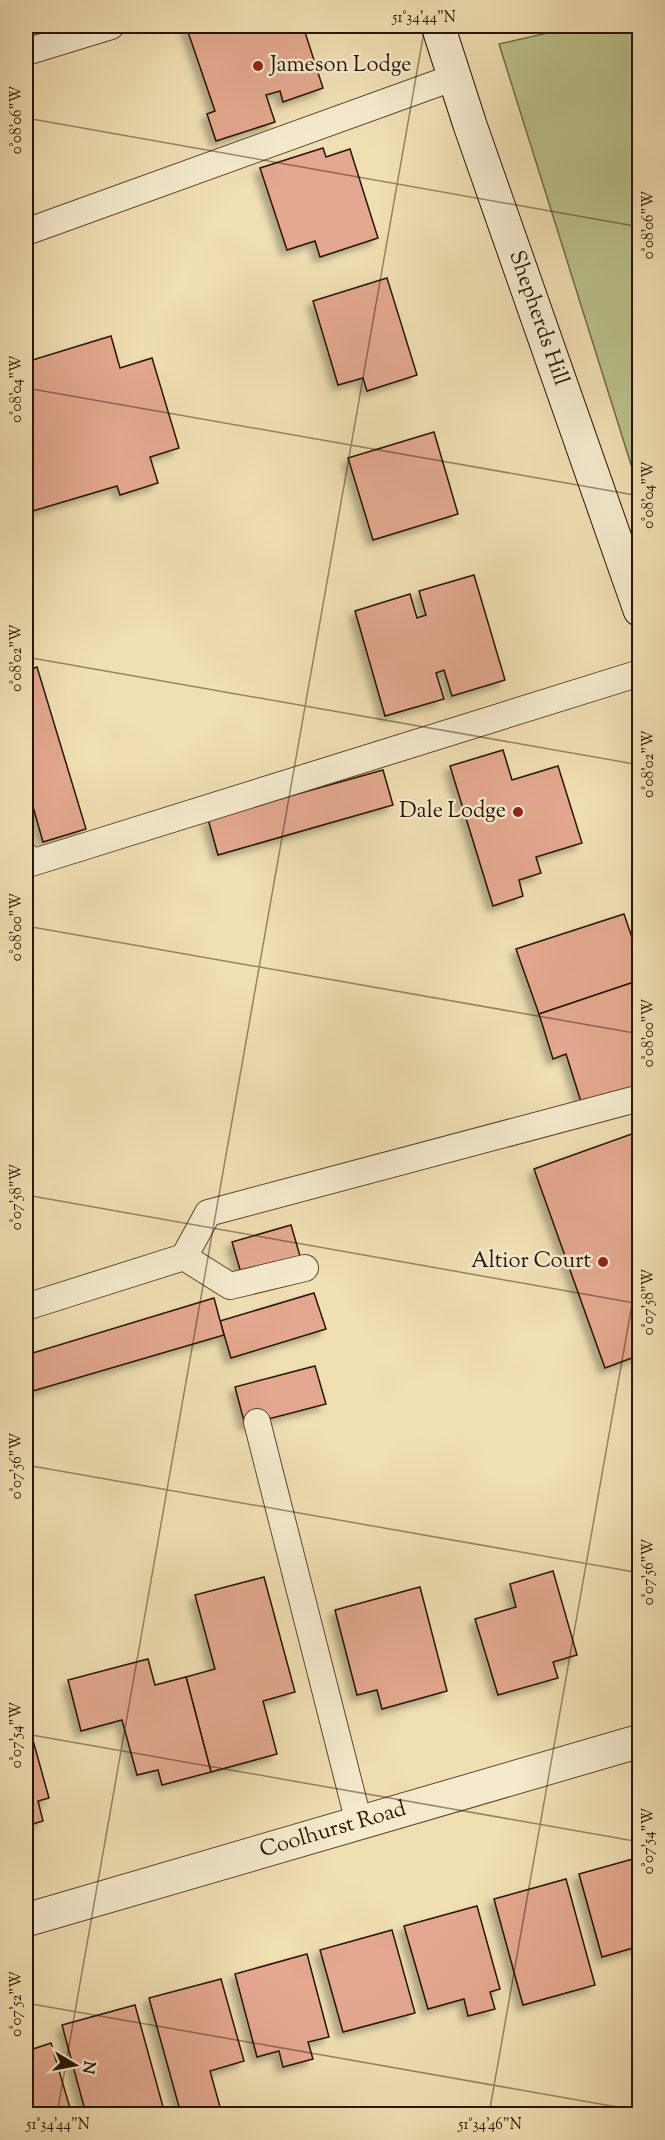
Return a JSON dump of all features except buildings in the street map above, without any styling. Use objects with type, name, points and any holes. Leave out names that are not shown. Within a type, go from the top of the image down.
[{"type":"street","name":"Shepherds Hill","points":[[438,26],[639,610]]},
{"type":"street","name":"Coolhurst Road","points":[[26,1920],[639,1741]]},
{"type":"lane","points":[[26,52],[111,26]]},
{"type":"lane","points":[[26,232],[455,77]]},
{"type":"lane","points":[[26,856],[28,864],[639,673]]},
{"type":"lane","points":[[26,1307],[184,1257],[208,1213],[639,1098]]},
{"type":"lane","points":[[184,1257],[230,1286],[305,1268]]},
{"type":"lane","points":[[256,1422],[359,1822]]},
{"type":"green space","points":[[578,26],[639,26],[639,490],[499,44]]},
{"type":"place","name":"Jameson Lodge","points":[[258,66]]},
{"type":"place","name":"Dale Lodge","points":[[518,812]]},
{"type":"place","name":"Altior Court","points":[[603,1262]]}]
